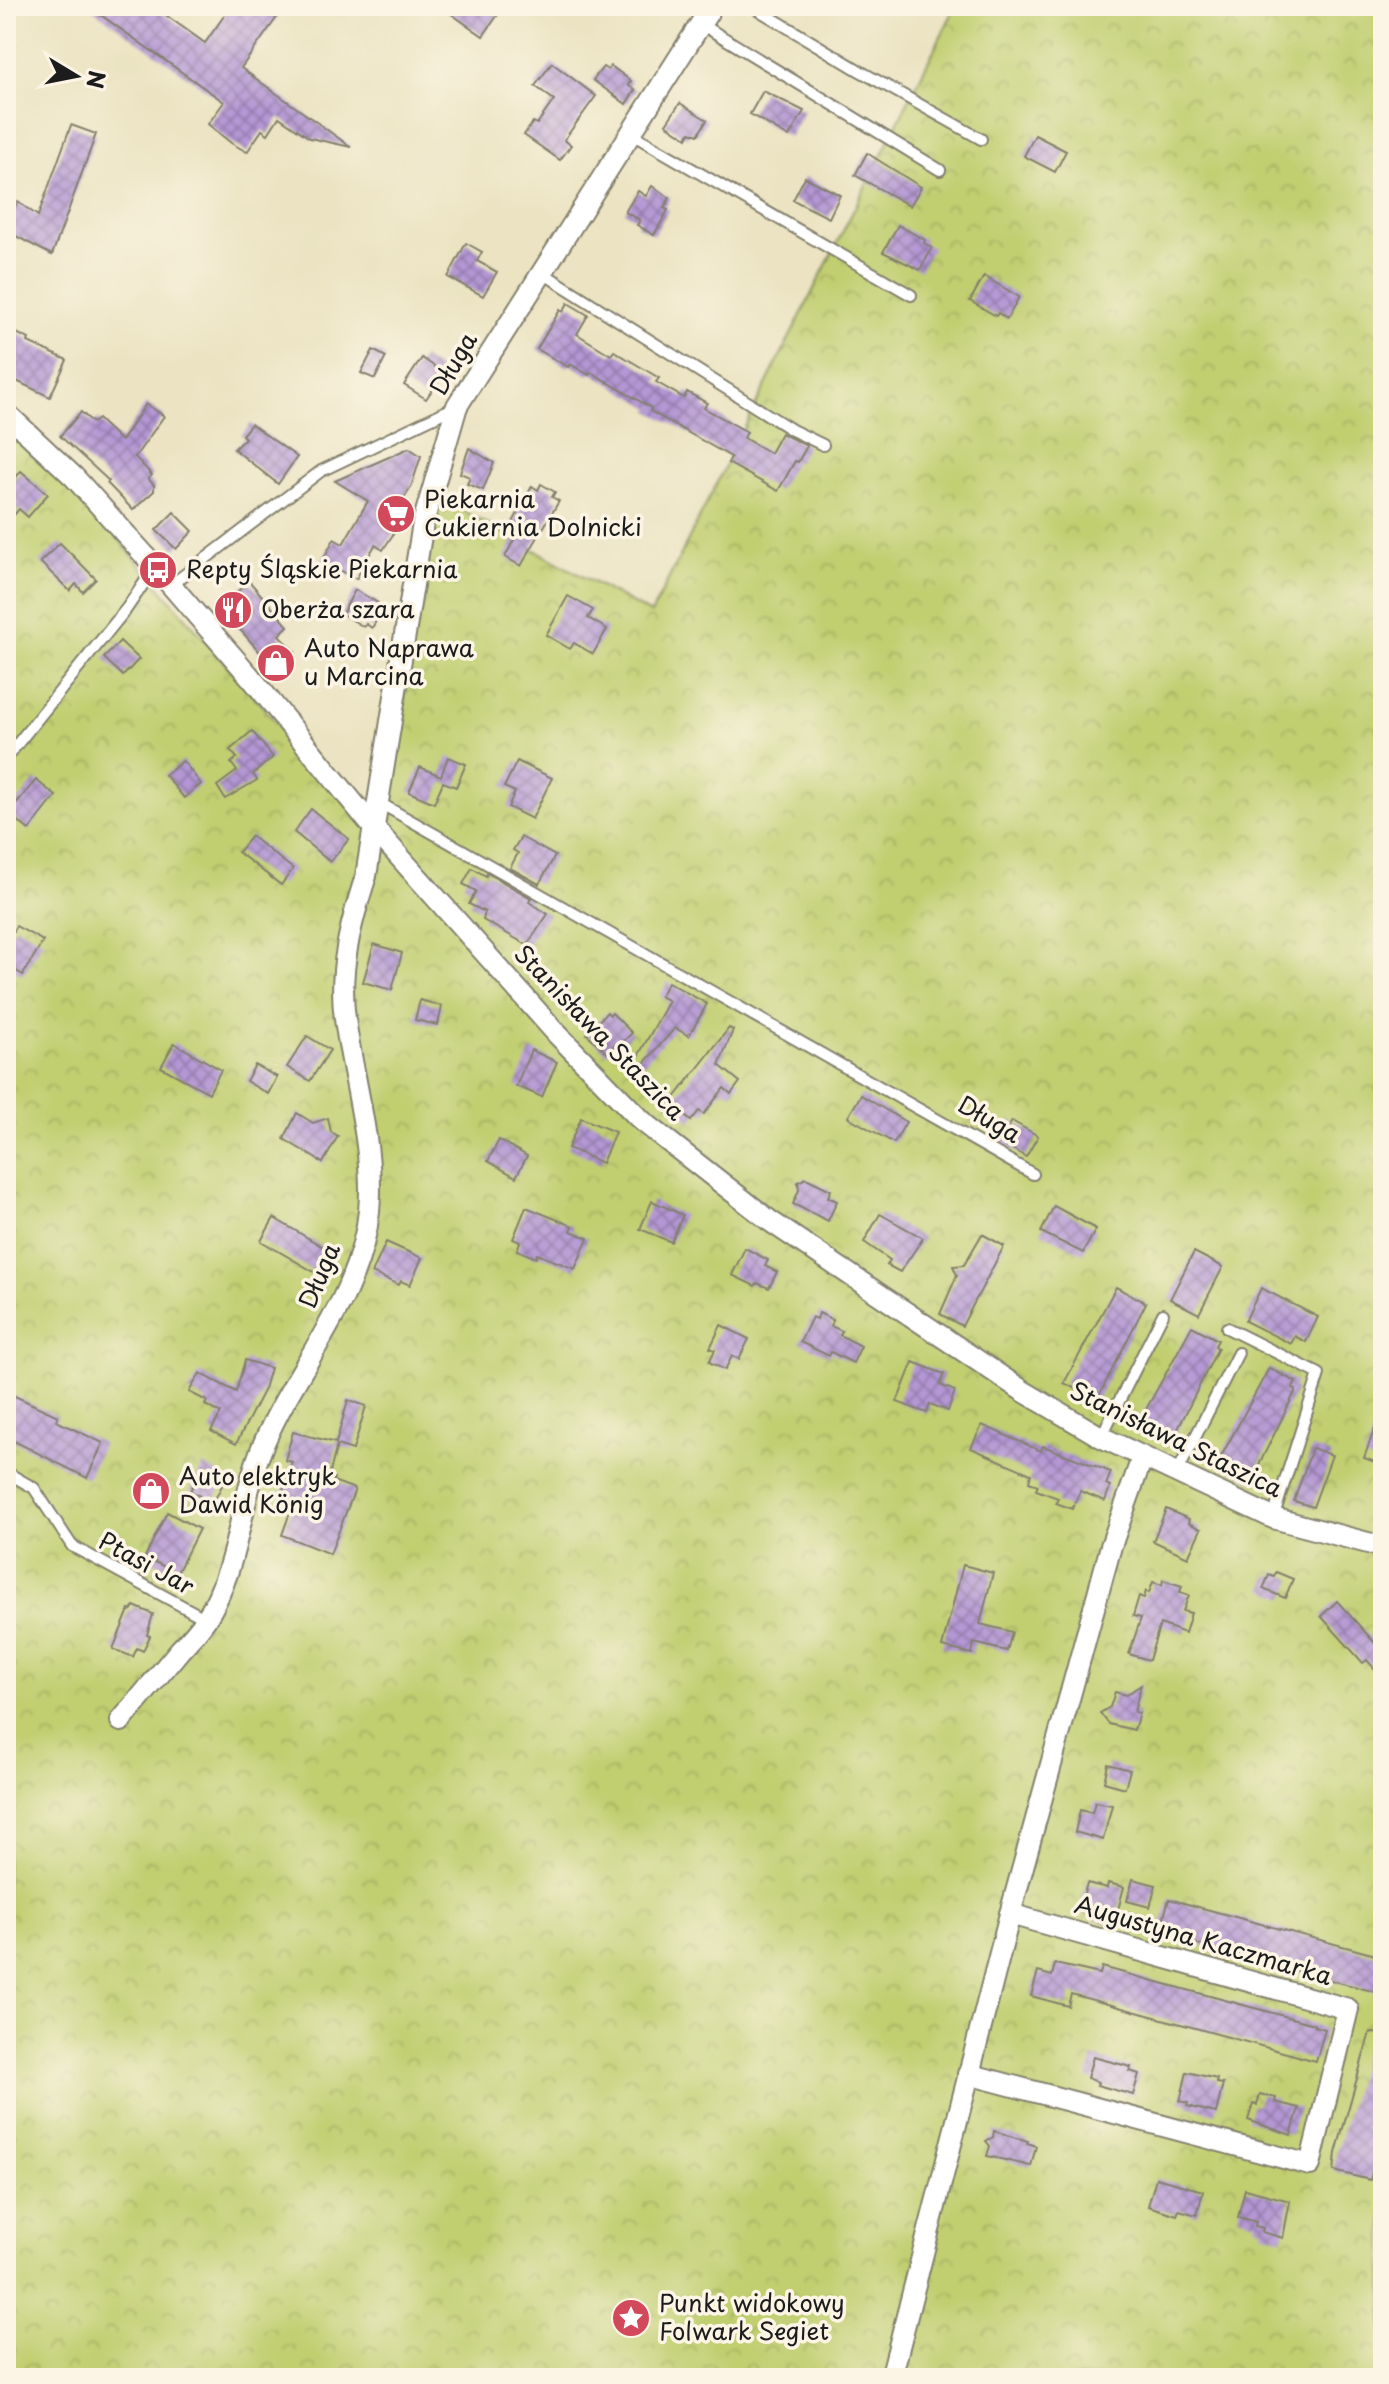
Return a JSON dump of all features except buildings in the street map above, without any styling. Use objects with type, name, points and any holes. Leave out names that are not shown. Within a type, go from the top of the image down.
[{"type":"street","name":"Długa","points":[[121,1721],[206,1619],[230,1567],[245,1501],[265,1440],[339,1305],[355,1270],[365,1234],[369,1183],[358,1083],[345,1017],[347,946],[366,876],[423,523],[437,466],[457,406],[712,6]]},
{"type":"street","name":"Stanisława Staszica","points":[[6,413],[74,477],[155,567],[373,827],[558,1035],[641,1120],[770,1221],[1010,1382],[1101,1437],[1176,1475],[1273,1518],[1383,1547]]},
{"type":"street","points":[[891,2378],[1010,1914],[1111,1546],[1142,1458]]},
{"type":"street","name":"Augustyna Kaczmarka","points":[[968,2074],[1310,2165],[1348,2009],[1010,1914]]},
{"type":"lane","points":[[752,6],[981,139]]},
{"type":"lane","points":[[701,24],[940,170]]},
{"type":"lane","points":[[630,133],[911,295]]},
{"type":"lane","points":[[543,273],[792,430],[823,445]]},
{"type":"lane","points":[[171,585],[321,471],[457,406]]},
{"type":"lane","points":[[6,758],[127,608],[155,567]]},
{"type":"lane","name":"Długa","points":[[378,802],[1033,1174]]},
{"type":"lane","points":[[1101,1437],[1163,1314]]},
{"type":"lane","points":[[1227,1328],[1319,1374],[1273,1518]]},
{"type":"lane","points":[[1176,1475],[1238,1353]]},
{"type":"lane","name":"Ptasi Jar","points":[[6,1472],[34,1488],[72,1546],[206,1619]]},
{"type":"green space","points":[[956,6],[1383,6],[1383,2378],[6,2378],[6,431],[96,513],[386,850],[420,571],[438,497],[651,614]]},
{"type":"place","name":"Piekarnia Cukiernia Dolnicki","points":[[396,514]]},
{"type":"place","name":"Repty Śląskie Piekarnia","points":[[158,570]]},
{"type":"place","name":"Oberża szara","points":[[233,610]]},
{"type":"place","name":"Auto Naprawa u Marcina","points":[[276,663]]},
{"type":"place","name":"Auto elektryk Dawid König","points":[[151,1491]]},
{"type":"place","name":"Punkt widokowy Folwark Segiet","points":[[631,2318]]}]
